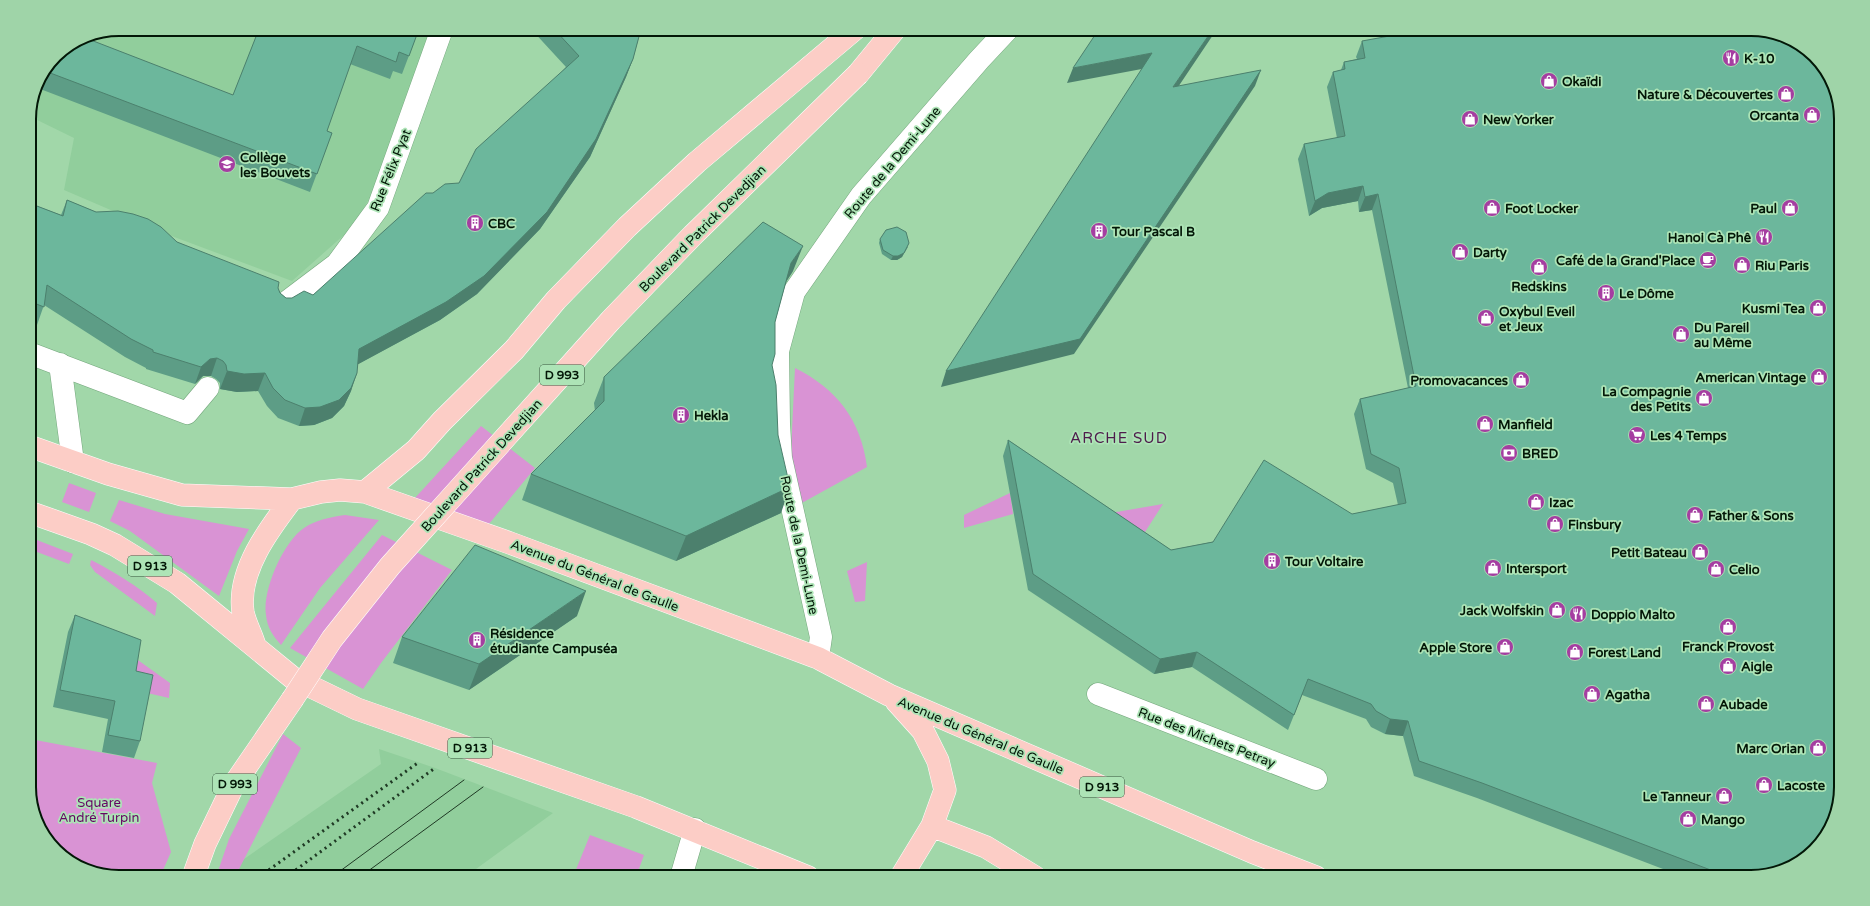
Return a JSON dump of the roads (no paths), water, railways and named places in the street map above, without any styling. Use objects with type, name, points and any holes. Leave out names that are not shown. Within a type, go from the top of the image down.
[{"type":"main road","points":[[365,492],[416,450],[442,421],[514,350],[556,300],[627,227],[697,162],[847,36]]},
{"type":"main road","name":"Boulevard Patrick Devedjian","points":[[196,870],[205,844],[233,786],[332,639],[390,566],[611,320],[693,235],[858,74],[889,36]]},
{"type":"main road","name":"Avenue du Général de Gaulle","points":[[36,449],[115,476],[182,495],[292,499],[320,492],[365,492],[510,543],[818,658],[889,695],[1252,852],[1298,870]]},
{"type":"main road","name":"D 913","points":[[256,646],[243,611],[244,585],[254,555],[271,527],[292,499]]},
{"type":"main road","name":"D 913","points":[[36,514],[91,534],[115,545],[177,584],[256,646],[293,678],[357,709],[636,807],[695,829],[792,870]]},
{"type":"main road","name":"Avenue du Général de Gaulle","points":[[889,695],[923,731],[938,761],[944,790],[932,826],[905,870]]},
{"type":"main road","points":[[932,826],[986,847],[1024,870]]},
{"type":"street","name":"Rue Félix Pyat","points":[[284,304],[337,264],[378,208],[439,36]]},
{"type":"street","name":"Route de la Demi-Lune","points":[[818,658],[821,637],[782,458],[779,424],[778,351],[794,292],[861,196],[1001,36]]},
{"type":"street","points":[[36,355],[187,413],[208,388]]},
{"type":"street","points":[[60,364],[72,462]]},
{"type":"street","name":"Rue des Michets Petray","points":[[1098,694],[1316,779]]},
{"type":"street","points":[[683,870],[695,829]]},
{"type":"tram line","points":[[342,870],[464,780]]},
{"type":"tram line","points":[[370,870],[483,787]]},
{"type":"railway","points":[[269,870],[419,762]]},
{"type":"railway","points":[[296,870],[435,768]]},
{"type":"place","name":"K-10","points":[[1731,58]]},
{"type":"place","name":"Okaïdi","points":[[1549,81]]},
{"type":"place","name":"Nature & Découvertes","points":[[1786,94]]},
{"type":"place","name":"Orcanta","points":[[1812,115]]},
{"type":"place","name":"New Yorker","points":[[1470,119]]},
{"type":"place","name":"Collège les Bouvets","points":[[227,164]]},
{"type":"place","name":"Foot Locker","points":[[1492,208]]},
{"type":"place","name":"Paul","points":[[1790,208]]},
{"type":"place","name":"CBC","points":[[475,223]]},
{"type":"place","name":"Tour Pascal B","points":[[1099,231]]},
{"type":"place","name":"Hanoi Cà Phê","points":[[1764,237]]},
{"type":"place","name":"Darty","points":[[1460,252]]},
{"type":"place","name":"Café de la Grand'Place","points":[[1708,260]]},
{"type":"place","name":"Riu Paris","points":[[1742,265]]},
{"type":"place","name":"Redskins","points":[[1539,267]]},
{"type":"place","name":"Le Dôme","points":[[1606,293]]},
{"type":"place","name":"Kusmi Tea","points":[[1818,308]]},
{"type":"place","name":"Oxybul Eveil et Jeux","points":[[1486,318]]},
{"type":"place","name":"Du Pareil au Même","points":[[1681,334]]},
{"type":"place","name":"American Vintage","points":[[1819,377]]},
{"type":"place","name":"Promovacances","points":[[1521,380]]},
{"type":"place","name":"La Compagnie des Petits","points":[[1704,398]]},
{"type":"place","name":"Hekla","points":[[681,415]]},
{"type":"place","name":"Manfield","points":[[1485,424]]},
{"type":"place","name":"Les 4 Temps","points":[[1637,435]]},
{"type":"place","name":"BRED","points":[[1509,453]]},
{"type":"place","name":"Izac","points":[[1536,502]]},
{"type":"place","name":"Father & Sons","points":[[1695,515]]},
{"type":"place","name":"Finsbury","points":[[1555,524]]},
{"type":"place","name":"Petit Bateau","points":[[1700,552]]},
{"type":"place","name":"Tour Voltaire","points":[[1272,561]]},
{"type":"place","name":"Intersport","points":[[1493,568]]},
{"type":"place","name":"Celio","points":[[1716,569]]},
{"type":"place","name":"Jack Wolfskin","points":[[1557,610]]},
{"type":"place","name":"Doppio Malto","points":[[1578,614]]},
{"type":"place","name":"Franck Provost","points":[[1728,627]]},
{"type":"place","name":"Résidence étudiante Campuséa","points":[[477,640]]},
{"type":"place","name":"Apple Store","points":[[1505,647]]},
{"type":"place","name":"Forest Land","points":[[1575,652]]},
{"type":"place","name":"Aigle","points":[[1728,666]]},
{"type":"place","name":"Agatha","points":[[1592,694]]},
{"type":"place","name":"Aubade","points":[[1706,704]]},
{"type":"place","name":"Marc Orian","points":[[1818,748]]},
{"type":"place","name":"Lacoste","points":[[1764,785]]},
{"type":"place","name":"Le Tanneur","points":[[1724,796]]},
{"type":"place","name":"Mango","points":[[1688,819]]},
{"type":"district","name":"ARCHE SUD","points":[[1119,438]]},
{"type":"park label","name":"Square André Turpin","points":[[99,810]]}]
